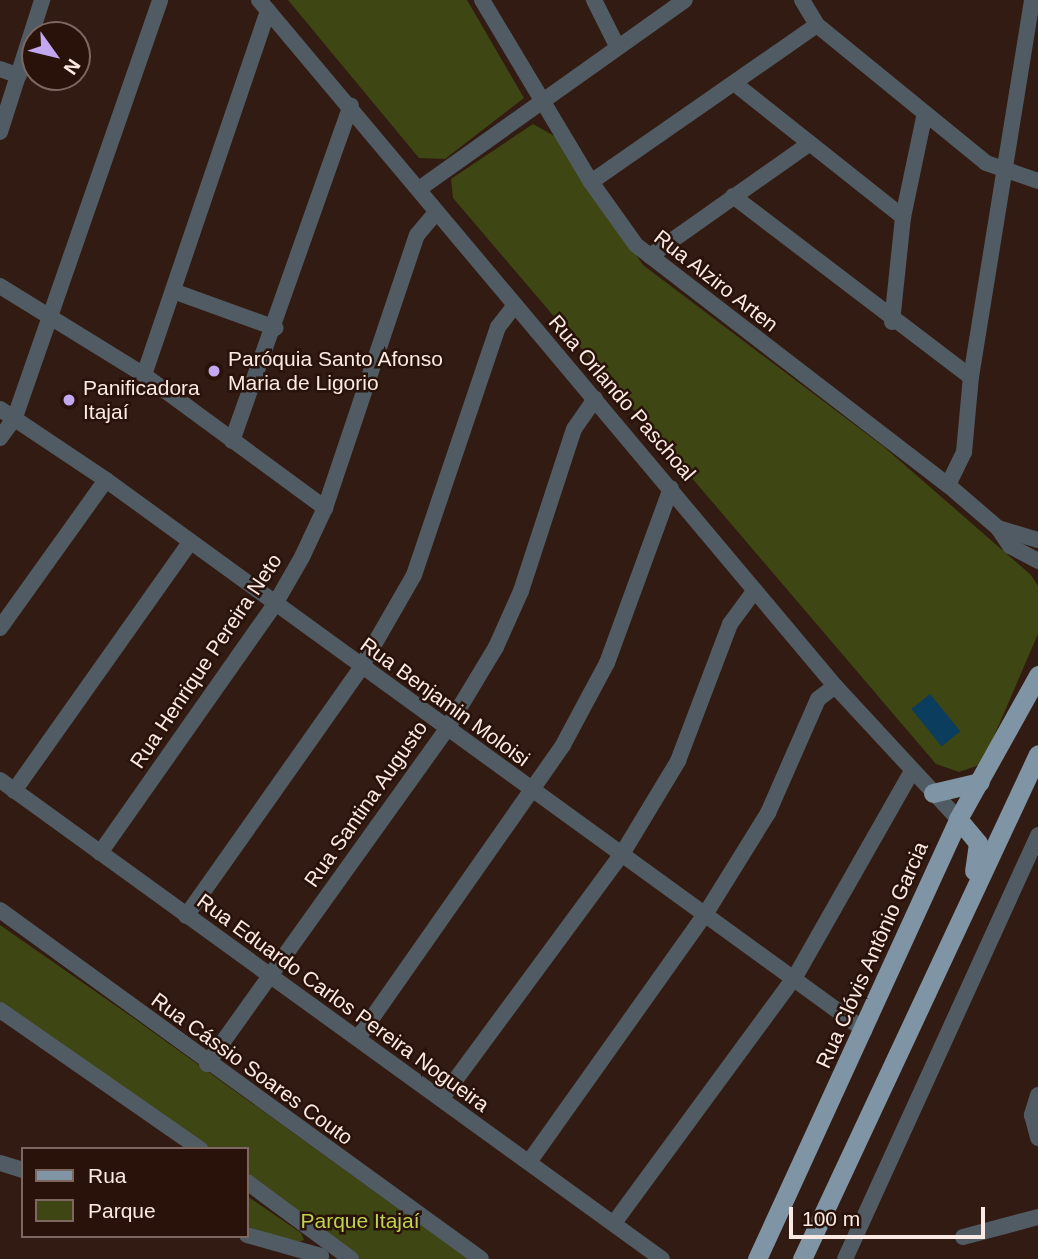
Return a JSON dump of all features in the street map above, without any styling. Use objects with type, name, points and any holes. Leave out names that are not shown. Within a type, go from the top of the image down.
[{"type":"main road","name":"Rua Clóvis Antônio Garcia","points":[[757,1259],[864,1030],[958,819],[1038,675]]},
{"type":"main road","points":[[802,1259],[971,890],[1038,754]]},
{"type":"main road","points":[[933,793],[980,782]]},
{"type":"main road","points":[[958,819],[978,843],[971,890]]},
{"type":"street","points":[[0,132],[42,0]]},
{"type":"street","points":[[0,438],[15,418],[160,0]]},
{"type":"street","name":"Rua Alziro Arten","points":[[482,0],[591,182],[650,256],[948,485],[998,528],[1010,546],[1038,561]]},
{"type":"street","points":[[594,0],[617,46]]},
{"type":"street","points":[[419,189],[540,100],[685,0]]},
{"type":"street","points":[[802,0],[817,24],[970,150],[1004,174],[1038,181]]},
{"type":"street","points":[[948,485],[964,452],[971,377],[1032,0]]},
{"type":"street","points":[[144,375],[263,5]]},
{"type":"street","name":"Rua Orlando Paschoal","points":[[263,5],[351,105],[436,212],[835,686],[958,819]]},
{"type":"street","points":[[591,182],[817,24]]},
{"type":"street","points":[[0,69],[19,76]]},
{"type":"street","points":[[734,83],[903,217]]},
{"type":"street","points":[[232,441],[275,328],[351,105]]},
{"type":"street","points":[[892,322],[903,217],[925,113]]},
{"type":"street","points":[[650,256],[810,144]]},
{"type":"street","points":[[733,196],[892,322],[971,377]]},
{"type":"street","name":"Rua Henrique Pereira Neto","points":[[100,853],[275,604],[325,508],[417,235],[436,212]]},
{"type":"street","points":[[0,286],[51,313],[144,375],[325,508]]},
{"type":"street","points":[[173,291],[275,328]]},
{"type":"street","points":[[186,916],[360,668],[414,575],[498,327],[515,305]]},
{"type":"street","name":"Rua Santina Augusto","points":[[207,1064],[446,730],[508,622],[574,429],[594,399]]},
{"type":"street","name":"Rua Benjamin Moloisi","points":[[0,410],[107,481],[189,544],[795,977],[864,1030]]},
{"type":"street","points":[[0,628],[107,481]]},
{"type":"street","points":[[358,1038],[533,791],[607,663],[671,488]]},
{"type":"street","name":"Rua Alziro Arten","points":[[998,528],[1038,540]]},
{"type":"street","points":[[14,791],[189,544]]},
{"type":"street","points":[[442,1098],[622,854],[678,761],[730,624],[755,590]]},
{"type":"street","points":[[529,1162],[706,913],[768,813],[818,699],[835,686]]},
{"type":"street","points":[[614,1223],[795,977],[912,771]]},
{"type":"street","name":"Rua Eduardo Carlos Pereira Nogueira","points":[[0,780],[662,1259]]},
{"type":"street","points":[[845,1259],[1038,835]]},
{"type":"street","name":"Rua Cássio Soares Couto","points":[[0,910],[207,1064],[481,1259]]},
{"type":"street","points":[[0,1010],[197,1147]]},
{"type":"street","points":[[0,1026],[34,1035]]},
{"type":"street","points":[[1038,1095],[1032,1115],[1038,1138]]},
{"type":"street","points":[[0,1163],[21,1169]]},
{"type":"street","points":[[248,1183],[322,1252]]},
{"type":"street","points":[[962,1237],[1038,1217]]},
{"type":"street","points":[[248,1235],[351,1259]]},
{"type":"green space","points":[[288,0],[467,0],[524,98],[445,159],[419,158]]},
{"type":"green space","points":[[533,124],[556,137],[643,265],[884,447],[1031,575],[1038,586],[1038,634],[982,764],[959,772],[936,764],[453,198],[451,179]]},
{"type":"green space","name":"Parque Itajaí","points":[[0,925],[468,1259],[357,1259],[248,1180],[248,1147],[201,1147],[0,1002]]},
{"type":"green space","points":[[248,1197],[301,1233],[304,1240],[295,1243],[248,1226]]},
{"type":"water","points":[[930,694],[960,731],[942,746],[911,709]]},
{"type":"place","name":"Paróquia Santo Afonso Maria de Ligorio","points":[[214,371]]},
{"type":"place","name":"Panificadora Itajaí","points":[[69,400]]}]
